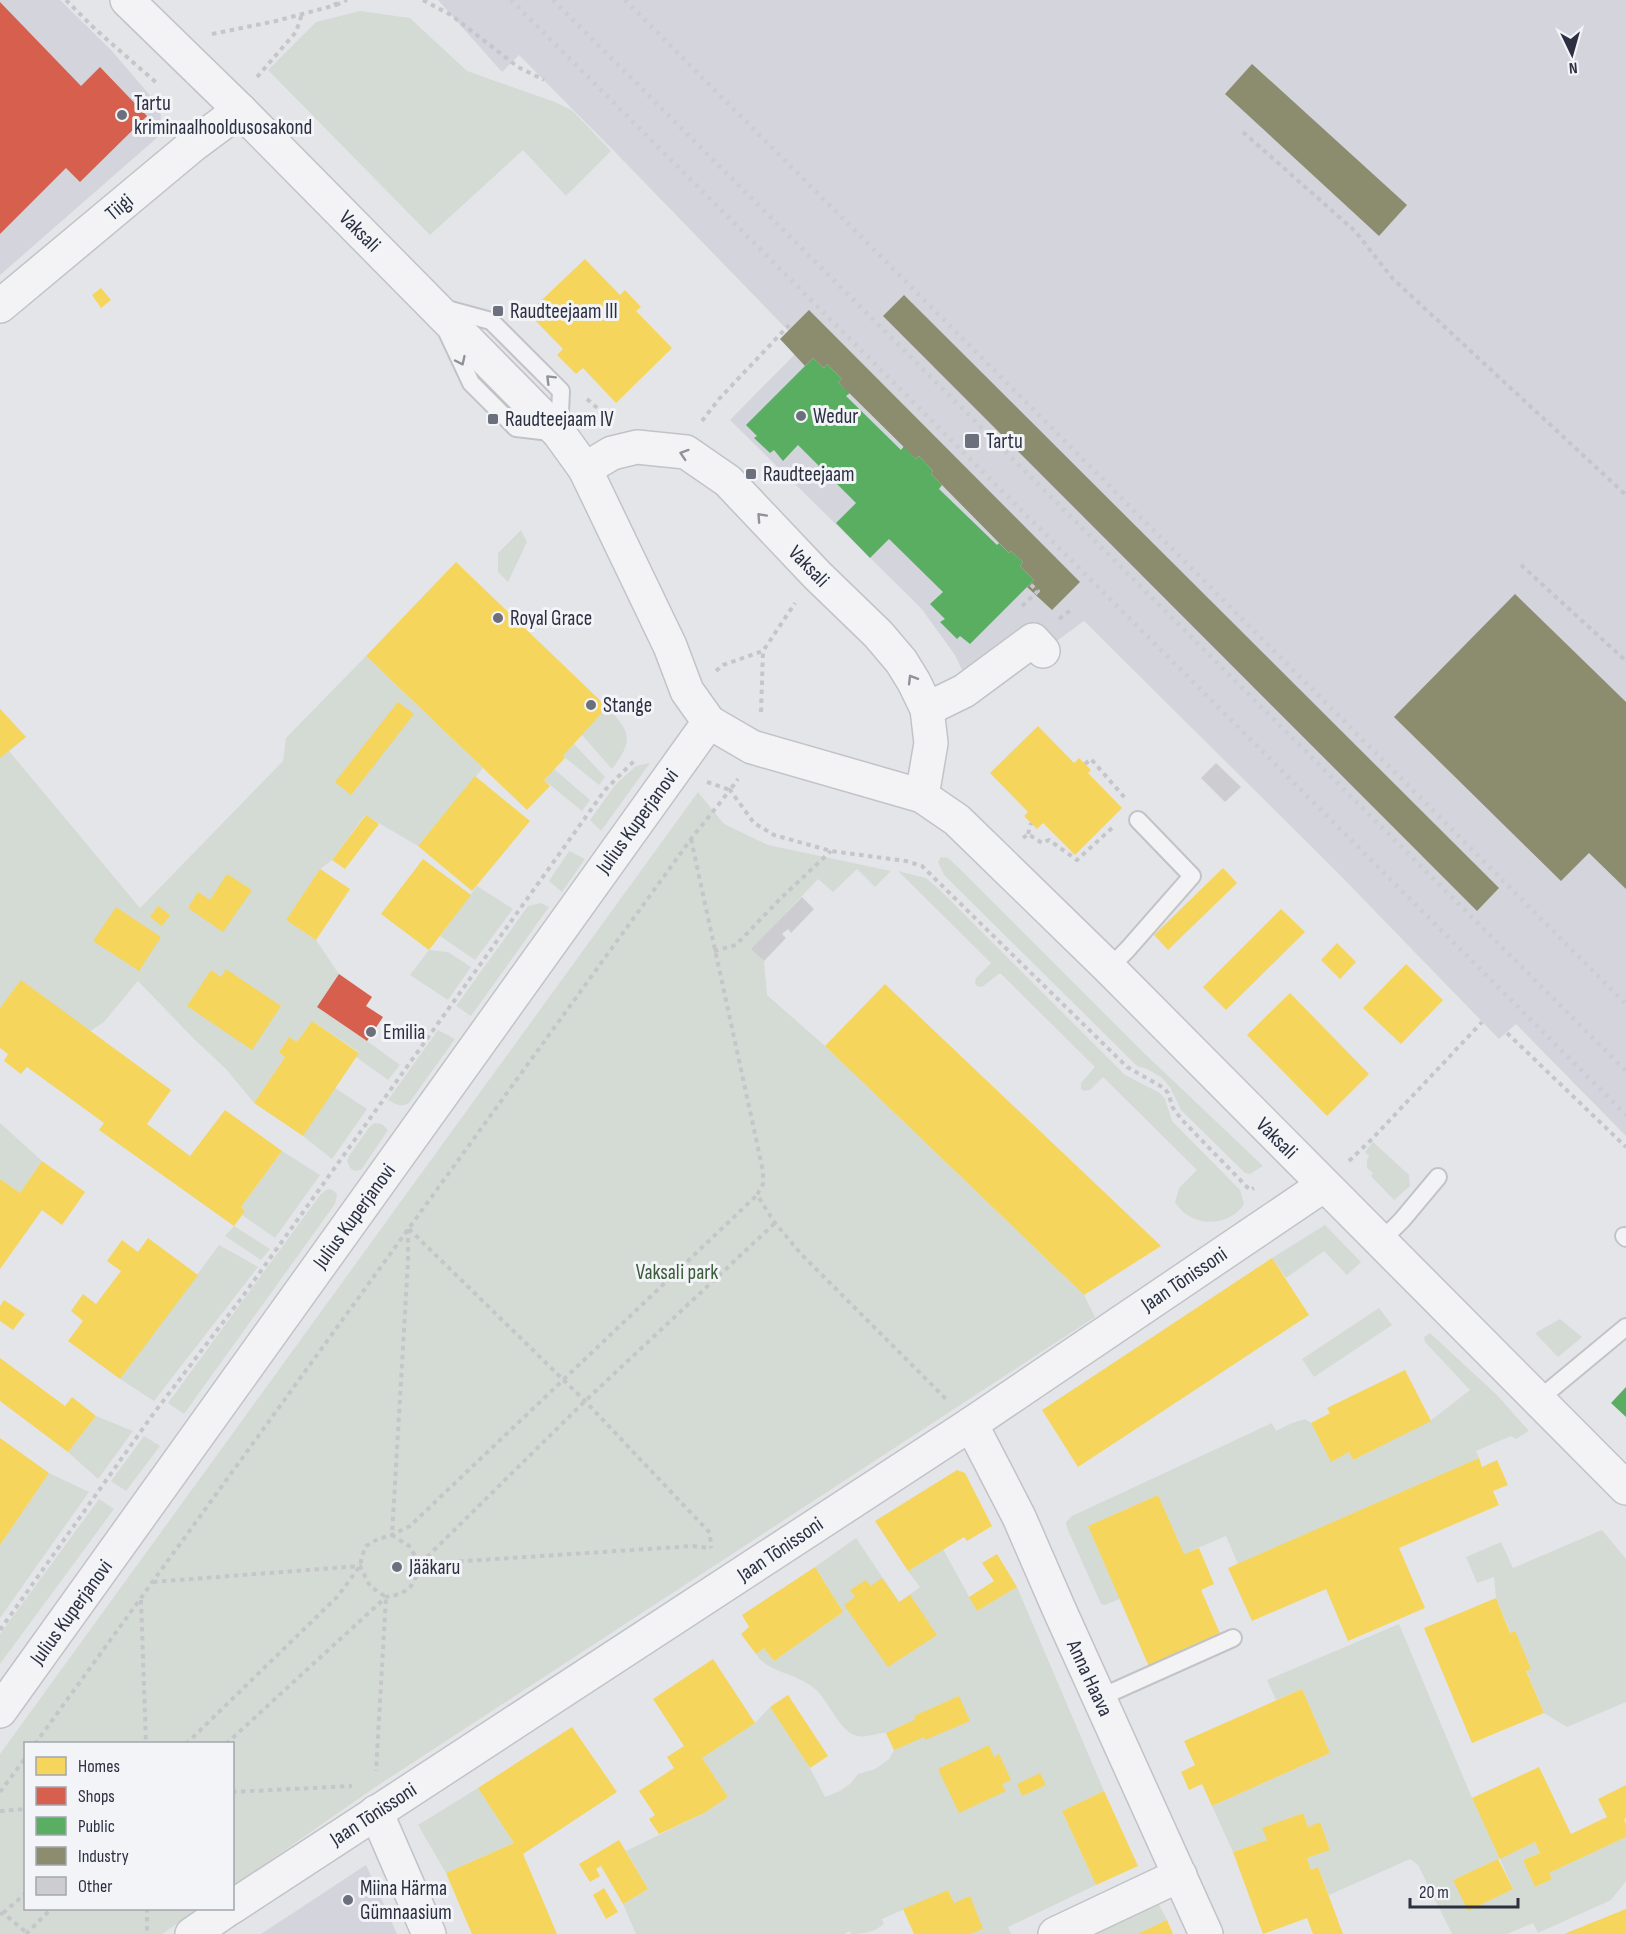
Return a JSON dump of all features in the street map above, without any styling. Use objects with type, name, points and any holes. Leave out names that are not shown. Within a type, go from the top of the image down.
[{"type":"street","name":"Vaksali","points":[[126,0],[240,110],[559,432],[585,469],[670,646],[687,691],[709,722],[752,747],[922,796],[957,820],[1109,968],[1322,1185],[1626,1488]]},
{"type":"street","name":"Tiigi","points":[[0,306],[193,145],[240,110]]},
{"type":"street","name":"Vaksali","points":[[585,469],[612,453],[637,447],[686,452],[728,481],[817,575],[878,634],[901,661],[914,682],[927,709],[931,743],[922,796]]},
{"type":"street","points":[[927,709],[964,691],[1033,640],[1043,651]]},
{"type":"street","name":"Julius Kuperjanovi","points":[[0,1712],[709,722]]},
{"type":"street","name":"Jaan Tõnissoni","points":[[234,1906],[375,1800],[739,1576],[970,1424],[1322,1185]]},
{"type":"street","name":"Anna Haava","points":[[970,1424],[1019,1517],[1206,1934]]},
{"type":"street","points":[[375,1800],[429,1934]]},
{"type":"street","points":[[1055,1934],[1180,1875]]},
{"type":"street","name":"Jaan Tõnissoni","points":[[192,1934],[228,1910]]},
{"type":"lane","points":[[1109,968],[1192,876],[1138,820]]},
{"type":"lane","points":[[1380,1242],[1438,1177]]},
{"type":"lane","points":[[1538,1400],[1626,1327]]},
{"type":"lane","points":[[1099,1698],[1233,1638]]},
{"type":"path","points":[[66,0],[159,86]]},
{"type":"path","points":[[212,34],[302,14],[347,0]]},
{"type":"path","points":[[423,0],[451,15],[518,67],[544,80]]},
{"type":"path","points":[[257,77],[296,32],[302,14]]},
{"type":"path","points":[[1243,132],[1355,231],[1394,279],[1626,495]]},
{"type":"path","points":[[701,421],[789,325]]},
{"type":"path","points":[[1521,565],[1626,661]]},
{"type":"path","points":[[761,712],[763,651],[797,600]]},
{"type":"path","points":[[715,671],[723,665],[763,651]]},
{"type":"path","points":[[0,1630],[151,1417],[243,1296],[605,790],[640,755]]},
{"type":"path","points":[[1085,764],[1091,759],[1127,800]]},
{"type":"path","points":[[37,1742],[691,839],[742,774]]},
{"type":"path","points":[[702,780],[730,790],[754,823],[774,835],[831,851],[906,861],[922,866],[1127,1067],[1164,1088],[1176,1113],[1250,1190],[1263,1183],[1322,1185],[1372,1139],[1482,1022]]},
{"type":"path","points":[[1017,844],[1028,834],[1031,823]]},
{"type":"path","points":[[1028,834],[1042,843],[1049,840],[1077,860],[1115,826]]},
{"type":"path","points":[[187,1742],[338,1596],[360,1566],[366,1546],[410,1526],[757,1195],[763,1184],[763,1171],[691,839]]},
{"type":"path","points":[[714,951],[736,945],[831,851]]},
{"type":"path","points":[[1507,1033],[1626,1147]]},
{"type":"path","points":[[757,1195],[775,1222],[802,1255],[970,1424]]},
{"type":"path","points":[[227,1742],[386,1598],[410,1589],[417,1577],[420,1564],[585,1401],[775,1222]]},
{"type":"path","points":[[408,1229],[585,1401],[710,1533],[711,1548]]},
{"type":"path","points":[[392,1535],[408,1229]]},
{"type":"path","points":[[392,1535],[409,1546],[420,1564]]},
{"type":"path","points":[[420,1564],[693,1546],[711,1548],[739,1576]]},
{"type":"path","points":[[152,1582],[360,1566]]},
{"type":"path","points":[[360,1566],[370,1586],[386,1598]]},
{"type":"path","points":[[234,1792],[351,1786],[375,1800],[386,1598]]},
{"type":"path","points":[[141,1599],[146,1742]]},
{"type":"path","points":[[0,1792],[24,1760]]},
{"type":"path","points":[[0,1811],[24,1809]]},
{"type":"path","points":[[24,1895],[2,1914],[26,1934],[50,1910]]},
{"type":"path","points":[[147,1910],[147,1934]]},
{"type":"shaded area","points":[[0,0],[60,0],[112,51],[153,99],[161,115],[159,136],[0,275]]},
{"type":"shaded area","points":[[438,0],[1626,0],[1626,1136],[1516,1024],[1499,1039],[1336,871],[1084,621],[974,696],[955,655],[921,608],[730,420],[803,346],[519,55],[502,72]]},
{"type":"shaded area","name":"Miina Härma Gümnaasium","points":[[366,1865],[397,1934],[261,1934]]},
{"type":"green space","points":[[360,11],[410,18],[467,71],[555,102],[573,111],[611,151],[566,196],[523,150],[430,235],[268,70],[316,22]]},
{"type":"green space","points":[[521,530],[527,542],[508,582],[498,572],[498,553]]},
{"type":"green space","points":[[366,656],[483,768],[418,846],[365,815],[332,860],[320,869],[286,920],[316,940],[339,974],[318,1008],[400,1065],[388,1080],[356,1057],[359,1052],[312,1021],[297,1042],[289,1037],[279,1052],[285,1057],[254,1103],[226,1069],[138,981],[104,1022],[89,1032],[0,1008],[0,709],[26,737],[9,751],[140,908],[283,761],[286,738]]},
{"type":"green space","points":[[607,707],[621,723],[627,736],[624,750],[612,769],[581,734]]},
{"type":"green space","points":[[574,744],[605,777],[599,785],[563,756]]},
{"type":"green space","points":[[650,763],[601,831],[590,820],[615,785],[636,766]]},
{"type":"green space","points":[[554,769],[590,800],[582,811],[544,780]]},
{"type":"green space","name":"Vaksali park","points":[[698,792],[724,824],[768,845],[891,871],[875,887],[857,869],[833,892],[818,879],[752,949],[764,961],[767,995],[825,1046],[1084,1295],[1095,1317],[374,1788],[234,1885],[234,1742],[24,1742],[24,1910],[198,1910],[162,1934],[0,1934],[0,1754]]},
{"type":"green space","points":[[569,851],[585,859],[562,892],[549,881]]},
{"type":"green space","points":[[941,857],[948,858],[960,869],[1145,1054],[1263,1166],[1250,1174],[1245,1173],[1181,1110],[1170,1087],[1161,1077],[1137,1066],[944,875],[938,862]]},
{"type":"green space","points":[[898,871],[926,878],[938,888],[1125,1075],[1160,1093],[1165,1099],[1172,1121],[1240,1190],[1244,1204],[1239,1210],[1226,1219],[1211,1222],[1196,1219],[1183,1212],[1175,1203],[1179,1188],[1197,1170],[1103,1077],[1090,1090],[1081,1089],[1081,1083],[1095,1067],[1000,973],[982,987],[977,986],[976,978],[991,963]]},
{"type":"green space","points":[[477,886],[513,909],[475,960],[440,936]]},
{"type":"green space","points":[[541,903],[549,907],[471,1016],[456,1006],[528,906]]},
{"type":"green space","points":[[429,950],[448,952],[471,967],[448,1000],[410,975]]},
{"type":"green space","points":[[438,1030],[455,1039],[409,1103],[401,1105],[388,1100]]},
{"type":"green space","points":[[335,1088],[367,1109],[332,1159],[303,1136]]},
{"type":"green space","points":[[0,1123],[42,1161],[20,1193],[0,1179]]},
{"type":"green space","points":[[375,1123],[382,1124],[388,1130],[361,1170],[355,1171],[350,1168],[347,1161],[349,1156],[370,1126]]},
{"type":"green space","points":[[1373,1142],[1409,1175],[1410,1186],[1394,1200],[1371,1176],[1373,1173],[1367,1168],[1369,1156],[1365,1152]]},
{"type":"green space","points":[[282,1151],[320,1175],[275,1238],[242,1215],[245,1211],[241,1207]]},
{"type":"green space","points":[[331,1189],[337,1194],[335,1204],[184,1414],[168,1403],[320,1195]]},
{"type":"green space","points":[[1325,1225],[1361,1262],[1347,1275],[1324,1251],[1286,1278],[1272,1258]]},
{"type":"green space","points":[[234,1226],[270,1249],[261,1260],[225,1236]]},
{"type":"green space","points":[[219,1245],[258,1267],[154,1401],[120,1379]]},
{"type":"green space","points":[[1379,1308],[1392,1325],[1314,1377],[1302,1359]]},
{"type":"green space","points":[[1560,1319],[1582,1337],[1558,1357],[1535,1333]]},
{"type":"green space","points":[[1430,1333],[1497,1395],[1529,1431],[1516,1439],[1511,1436],[1476,1451],[1479,1458],[1238,1564],[1226,1536],[1184,1554],[1158,1495],[1088,1526],[1120,1599],[1101,1604],[1067,1528],[1066,1522],[1072,1516],[1272,1423],[1276,1431],[1305,1419],[1311,1423],[1331,1461],[1349,1452],[1353,1460],[1430,1421],[1470,1390],[1425,1342],[1424,1337]]},
{"type":"green space","points":[[96,1416],[133,1431],[98,1479],[68,1452]]},
{"type":"green space","points":[[144,1436],[160,1446],[126,1491],[111,1481]]},
{"type":"green space","points":[[49,1473],[89,1492],[0,1618],[0,1545]]},
{"type":"green space","points":[[99,1499],[114,1509],[0,1664],[0,1634]]},
{"type":"green space","points":[[1602,1530],[1626,1559],[1626,1702],[1567,1727],[1544,1713],[1496,1598],[1494,1577],[1477,1583],[1466,1557],[1501,1542],[1513,1568]]},
{"type":"green space","points":[[856,1538],[899,1602],[920,1587],[908,1571],[943,1549],[977,1611],[1017,1587],[1104,1791],[1062,1811],[1096,1885],[1008,1927],[1011,1934],[967,1934],[948,1890],[882,1919],[884,1924],[880,1927],[860,1934],[851,1934],[850,1931],[844,1934],[636,1934],[623,1904],[648,1889],[626,1851],[704,1813],[728,1797],[702,1758],[755,1723],[770,1707],[810,1768],[825,1797],[840,1791],[858,1774],[875,1769],[889,1759],[894,1750],[886,1733],[862,1736],[848,1731],[815,1689],[800,1679],[767,1665],[756,1654],[764,1648],[774,1661],[843,1612],[815,1567]]},
{"type":"green space","points":[[1399,1624],[1472,1798],[1500,1858],[1535,1842],[1540,1853],[1523,1860],[1535,1887],[1552,1879],[1549,1873],[1626,1837],[1626,1881],[1611,1900],[1538,1933],[1533,1923],[1507,1934],[1452,1934],[1418,1865],[1410,1859],[1329,1895],[1318,1867],[1311,1870],[1307,1858],[1330,1850],[1320,1823],[1308,1827],[1302,1813],[1263,1828],[1267,1840],[1233,1852],[1212,1806],[1330,1753],[1302,1689],[1276,1700],[1267,1680]],"holes":[[[1498,1859],[1513,1889],[1453,1880]]]},
{"type":"green space","points":[[478,1788],[514,1843],[446,1873],[418,1825]]},
{"type":"green space","points":[[1155,1897],[1167,1920],[1137,1934],[1076,1934]]},
{"type":"building: Homes","points":[[585,259],[620,295],[625,290],[641,307],[636,311],[672,348],[616,403],[583,368],[576,374],[557,355],[563,349],[528,313]]},
{"type":"building: Homes","points":[[101,288],[111,300],[101,308],[92,295]]},
{"type":"building: Homes","points":[[456,562],[607,707],[544,780],[550,786],[527,810],[366,656]]},
{"type":"building: Homes","points":[[398,702],[414,714],[351,795],[335,782]]},
{"type":"building: Homes","points":[[0,709],[26,737],[0,758]]},
{"type":"building: Homes","points":[[1038,726],[1074,763],[1079,758],[1091,770],[1088,773],[1122,808],[1075,855],[1043,823],[1037,829],[1024,816],[1028,812],[990,773]]},
{"type":"building: Homes","points":[[475,776],[530,821],[472,891],[418,846]]},
{"type":"building: Homes","points":[[366,815],[379,824],[345,869],[332,860]]},
{"type":"building: Homes","points":[[423,859],[471,895],[429,950],[381,914]]},
{"type":"building: Homes","points":[[1223,868],[1237,883],[1168,950],[1154,935]]},
{"type":"building: Homes","points":[[320,869],[350,889],[316,940],[286,920]]},
{"type":"building: Homes","points":[[227,874],[252,890],[223,932],[188,908],[198,892],[210,900]]},
{"type":"building: Homes","points":[[158,906],[170,915],[162,926],[150,917]]},
{"type":"building: Homes","points":[[116,907],[161,937],[139,971],[93,941]]},
{"type":"building: Homes","points":[[1281,909],[1305,932],[1226,1010],[1203,987]]},
{"type":"building: Homes","points":[[1337,943],[1356,962],[1340,979],[1321,960]]},
{"type":"building: Homes","points":[[1406,964],[1443,1000],[1401,1044],[1363,1008]]},
{"type":"building: Homes","points":[[226,969],[281,1006],[252,1050],[187,1006],[211,970],[221,977]]},
{"type":"building: Homes","points":[[21,980],[171,1090],[147,1124],[190,1156],[225,1110],[282,1151],[241,1207],[245,1211],[234,1226],[99,1130],[104,1123],[27,1067],[21,1074],[4,1061],[8,1054],[0,1048],[0,1008]]},
{"type":"building: Homes","points":[[885,984],[1161,1246],[1084,1295],[825,1046]]},
{"type":"building: Homes","points":[[1290,993],[1369,1074],[1327,1116],[1247,1035]]},
{"type":"building: Homes","points":[[312,1021],[359,1053],[303,1136],[254,1103],[285,1057],[279,1052],[289,1037],[297,1042]]},
{"type":"building: Homes","points":[[42,1161],[85,1192],[62,1225],[42,1210],[0,1269],[0,1179],[20,1193]]},
{"type":"building: Homes","points":[[148,1238],[198,1275],[120,1379],[68,1341],[83,1321],[71,1311],[83,1294],[96,1304],[121,1271],[107,1261],[122,1240],[138,1252]]},
{"type":"building: Homes","points":[[1272,1258],[1309,1315],[1078,1467],[1042,1410]]},
{"type":"building: Homes","points":[[4,1300],[25,1314],[13,1330],[0,1321],[0,1306]]},
{"type":"building: Homes","points":[[0,1358],[65,1406],[72,1397],[96,1416],[68,1452],[0,1401]]},
{"type":"building: Homes","points":[[1405,1370],[1431,1421],[1353,1460],[1349,1452],[1331,1462],[1311,1423],[1330,1413],[1327,1408]]},
{"type":"building: Homes","points":[[0,1438],[49,1473],[0,1545]]},
{"type":"building: Homes","points":[[1479,1458],[1482,1467],[1497,1460],[1508,1485],[1493,1491],[1499,1505],[1399,1548],[1425,1608],[1348,1641],[1326,1589],[1252,1621],[1228,1568]]},
{"type":"building: Homes","points":[[957,1470],[965,1473],[992,1526],[967,1541],[964,1537],[908,1571],[875,1521]]},
{"type":"building: Homes","points":[[1158,1495],[1184,1554],[1199,1548],[1214,1584],[1201,1590],[1222,1638],[1150,1669],[1088,1526]]},
{"type":"building: Homes","points":[[997,1554],[1017,1587],[977,1611],[969,1597],[994,1581],[982,1563]]},
{"type":"building: Homes","points":[[815,1567],[843,1612],[774,1661],[764,1648],[756,1654],[741,1634],[749,1627],[742,1615]]},
{"type":"building: Homes","points":[[882,1578],[899,1602],[910,1595],[937,1635],[888,1667],[844,1605],[855,1597],[850,1590],[866,1580],[871,1586]]},
{"type":"building: Homes","points":[[1496,1598],[1510,1633],[1515,1631],[1531,1669],[1526,1671],[1544,1713],[1472,1743],[1424,1628]]},
{"type":"building: Homes","points":[[713,1659],[755,1723],[702,1758],[728,1797],[704,1813],[659,1834],[649,1819],[655,1815],[639,1791],[674,1768],[667,1757],[684,1746],[653,1699]]},
{"type":"building: Homes","points":[[1302,1689],[1330,1753],[1212,1806],[1202,1784],[1189,1790],[1181,1772],[1195,1765],[1184,1741]]},
{"type":"building: Homes","points":[[788,1695],[828,1756],[810,1768],[770,1707]]},
{"type":"building: Homes","points":[[959,1696],[970,1721],[894,1750],[886,1733],[916,1719],[914,1716]]},
{"type":"building: Homes","points":[[572,1727],[617,1792],[523,1854],[557,1934],[472,1934],[446,1873],[514,1843],[478,1788]]},
{"type":"building: Homes","points":[[989,1745],[994,1757],[999,1754],[1011,1780],[1002,1784],[1006,1791],[959,1813],[938,1769]]},
{"type":"building: Homes","points":[[1539,1767],[1571,1834],[1607,1817],[1598,1799],[1626,1785],[1626,1818],[1624,1819],[1626,1837],[1549,1873],[1552,1879],[1535,1887],[1523,1860],[1540,1853],[1535,1842],[1500,1859],[1472,1798]]},
{"type":"building: Homes","points":[[1040,1773],[1046,1785],[1022,1796],[1017,1784]]},
{"type":"building: Homes","points":[[1104,1791],[1138,1866],[1096,1885],[1062,1811]]},
{"type":"building: Homes","points":[[1303,1813],[1308,1827],[1320,1822],[1330,1850],[1307,1858],[1311,1870],[1318,1867],[1343,1934],[1313,1934],[1307,1918],[1263,1934],[1233,1852],[1267,1840],[1262,1828]]},
{"type":"building: Homes","points":[[619,1840],[648,1889],[623,1904],[601,1866],[596,1869],[600,1876],[590,1882],[579,1864]]},
{"type":"building: Homes","points":[[1498,1859],[1513,1889],[1468,1911],[1453,1880]]},
{"type":"building: Homes","points":[[604,1888],[618,1912],[606,1919],[593,1895]]},
{"type":"building: Homes","points":[[948,1890],[954,1903],[970,1896],[983,1929],[969,1934],[914,1934],[903,1909]]},
{"type":"building: Homes","points":[[1626,1909],[1626,1934],[1564,1934]]},
{"type":"building: Homes","points":[[1167,1920],[1173,1934],[1137,1934]]},
{"type":"building: Shops","points":[[0,2],[81,86],[100,67],[147,116],[80,182],[66,168],[0,234]]},
{"type":"building: Shops","points":[[339,974],[372,997],[366,1006],[383,1017],[367,1041],[317,1007]]},
{"type":"building: Public","name":"Tartu","points":[[813,358],[824,368],[827,364],[842,379],[838,382],[850,393],[846,396],[901,450],[904,446],[916,459],[919,456],[942,485],[939,489],[997,545],[999,543],[1023,562],[1020,566],[1034,580],[970,644],[960,636],[957,639],[940,622],[945,619],[930,604],[943,592],[889,539],[870,558],[836,523],[856,503],[798,445],[783,461],[774,450],[770,453],[754,438],[757,436],[746,425]]},
{"type":"building: Public","points":[[1626,1387],[1626,1417],[1611,1403]]},
{"type":"building: Industry","points":[[1252,64],[1407,205],[1379,236],[1225,94]]},
{"type":"building: Industry","points":[[904,295],[1499,888],[1477,911],[883,316]]},
{"type":"building: Industry","points":[[809,310],[1080,582],[1052,610],[1027,587],[1034,580],[1020,566],[1023,562],[1011,551],[1009,553],[931,474],[933,471],[919,456],[916,459],[838,382],[842,379],[827,364],[824,368],[813,358],[805,366],[780,339]]},
{"type":"building: Industry","points":[[1515,594],[1626,702],[1626,889],[1589,853],[1561,881],[1394,717]]},
{"type":"building: Other","points":[[1216,763],[1241,787],[1225,802],[1201,778]]},
{"type":"building: Other","points":[[802,897],[814,909],[791,933],[788,929],[782,934],[786,938],[764,961],[751,949]]},
{"type":"railway","points":[[511,0],[1626,1115]]},
{"type":"railway","points":[[553,0],[1626,1071]]},
{"type":"railway","points":[[625,0],[1626,1004]]},
{"type":"place","name":"Tartu kriminaalhooldusosakond","points":[[122,115]]},
{"type":"place","name":"Raudteejaam III","points":[[498,311]]},
{"type":"place","name":"Wedur","points":[[801,416]]},
{"type":"place","name":"Raudteejaam IV","points":[[493,419]]},
{"type":"place","name":"Tartu","points":[[972,441]]},
{"type":"place","name":"Raudteejaam","points":[[751,474]]},
{"type":"place","name":"Royal Grace","points":[[498,618]]},
{"type":"place","name":"Stange","points":[[591,705]]},
{"type":"place","name":"Emilia","points":[[371,1032]]},
{"type":"place","name":"Jääkaru","points":[[397,1567]]},
{"type":"place","name":"Miina Härma Gümnaasium","points":[[348,1900]]}]
